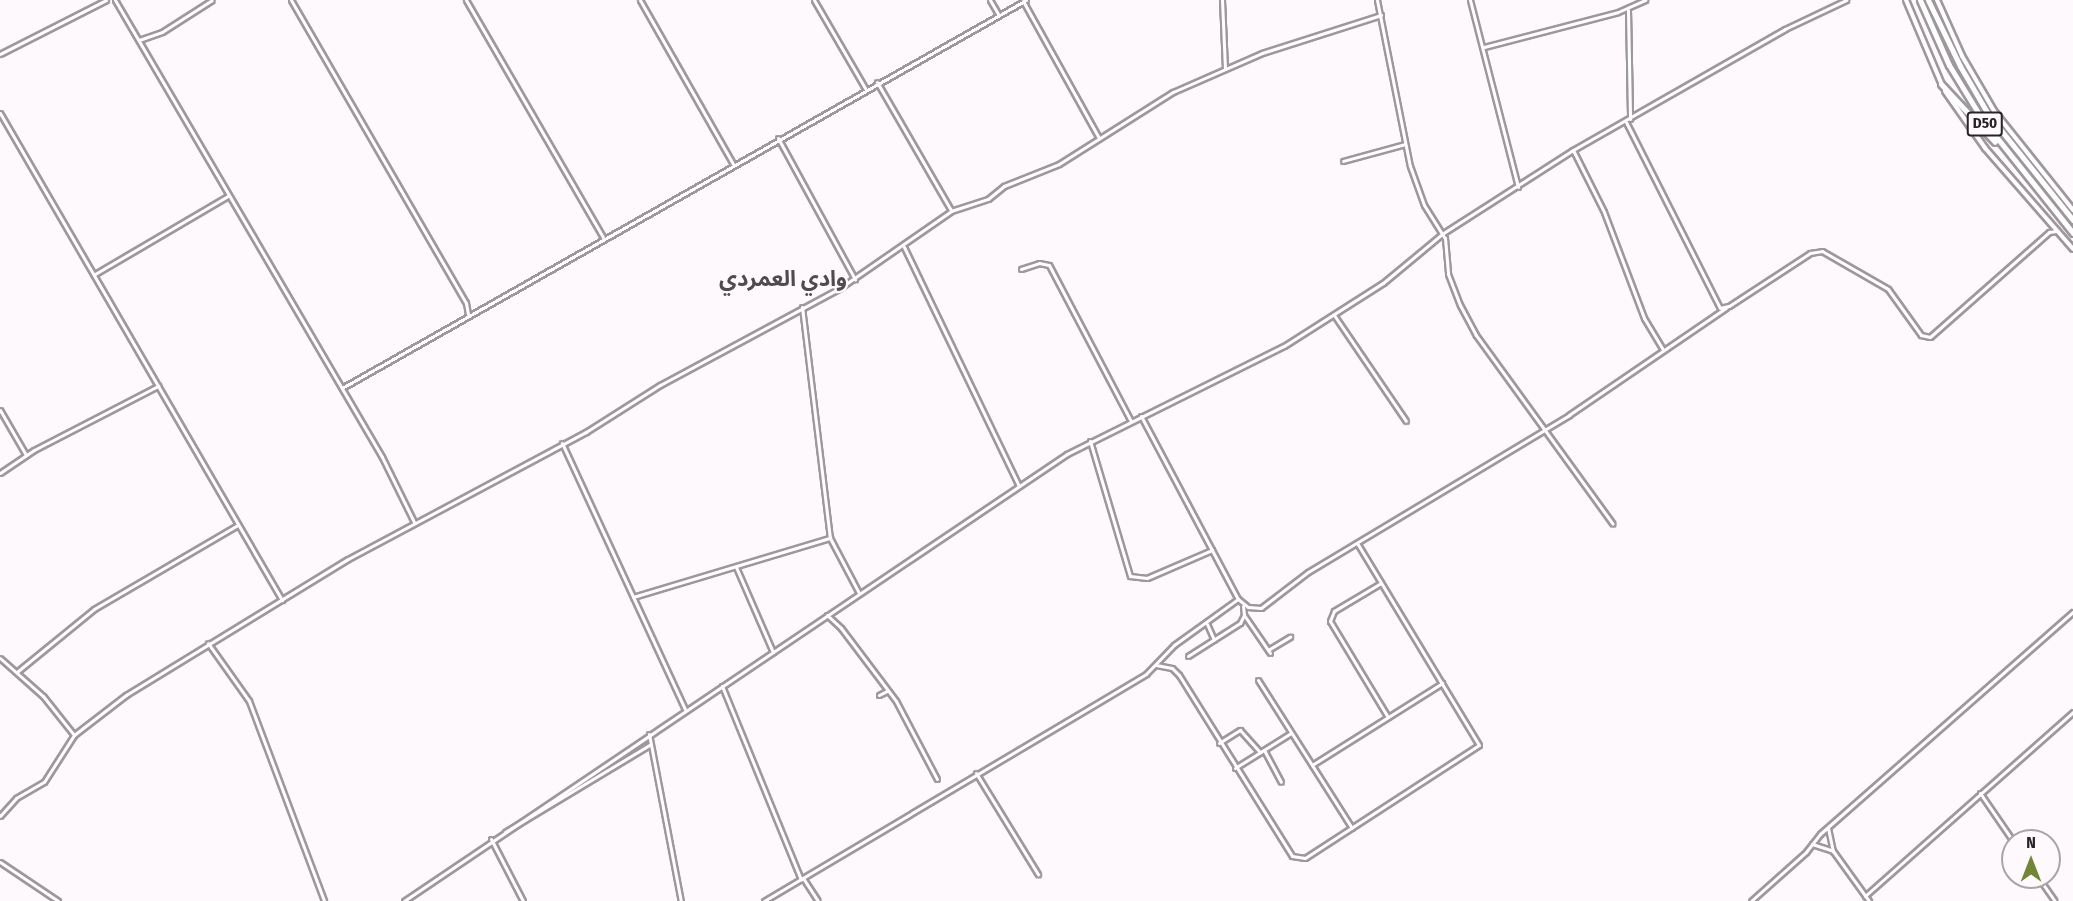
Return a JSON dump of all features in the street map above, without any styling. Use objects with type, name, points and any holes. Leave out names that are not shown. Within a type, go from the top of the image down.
[{"type":"main road","name":"D50","points":[[1920,0],[1956,76],[2002,148],[2073,233]]},
{"type":"main road","name":"D50","points":[[1928,0],[1959,66],[1988,114],[2073,220]]},
{"type":"main road","points":[[1941,84],[2002,148]]},
{"type":"street","points":[[0,54],[106,0]]},
{"type":"street","points":[[115,0],[342,388],[414,522]]},
{"type":"street","points":[[138,40],[162,32],[212,0]]},
{"type":"street","points":[[291,0],[466,303],[468,315]]},
{"type":"street","points":[[466,0],[603,238]]},
{"type":"street","points":[[640,0],[733,164]]},
{"type":"street","points":[[814,0],[866,88]]},
{"type":"street","points":[[990,0],[998,14]]},
{"type":"street","points":[[1222,0],[1225,68]]},
{"type":"street","points":[[1377,0],[1405,144],[1420,196],[1442,234],[1448,274],[1467,321],[1547,429],[1613,524]]},
{"type":"street","points":[[1470,0],[1484,46],[1518,187]]},
{"type":"street","points":[[1484,46],[1628,9],[1645,0]]},
{"type":"street","points":[[404,901],[491,839],[774,652],[859,592],[1090,441],[1260,359],[1383,283],[1442,234],[1574,150],[1785,28],[1846,0]]},
{"type":"street","points":[[1906,0],[1941,84],[1978,139],[2073,249]]},
{"type":"street","points":[[1937,0],[1962,57],[1994,111],[2073,210]]},
{"type":"street","points":[[342,388],[866,88],[1024,1],[1099,138]]},
{"type":"street","points":[[1628,9],[1630,119]]},
{"type":"street","points":[[0,816],[16,798],[44,782],[74,735],[146,681],[414,522],[562,443],[855,279],[951,211],[988,199],[1004,186],[1059,164],[1154,102],[1225,68],[1381,15]]},
{"type":"street","points":[[877,82],[951,211]]},
{"type":"street","points":[[0,113],[282,600]]},
{"type":"street","points":[[1626,122],[1715,304],[1726,308]]},
{"type":"street","points":[[778,138],[855,279]]},
{"type":"street","points":[[1343,161],[1405,144]]},
{"type":"street","points":[[1574,150],[1604,212],[1644,318],[1663,350]]},
{"type":"street","points":[[95,274],[228,196]]},
{"type":"street","points":[[2049,232],[2050,223]]},
{"type":"street","points":[[1242,604],[1261,608],[1308,572],[1547,429],[1804,256],[1822,250],[1888,289],[1918,333],[1927,337],[2049,232],[2057,231]]},
{"type":"street","points":[[904,246],[1020,486]]},
{"type":"street","points":[[1022,269],[1039,263],[1049,265],[1131,421]]},
{"type":"street","points":[[802,307],[830,538],[859,592]]},
{"type":"street","points":[[1334,315],[1406,421]]},
{"type":"street","points":[[0,473],[26,455],[158,386]]},
{"type":"street","points":[[0,410],[26,455]]},
{"type":"street","points":[[1141,416],[1242,604],[1245,615],[1269,652],[1290,638]]},
{"type":"street","points":[[1090,441],[1133,579],[1147,578],[1212,550]]},
{"type":"street","points":[[562,443],[686,709]]},
{"type":"street","points":[[18,671],[94,609],[238,525]]},
{"type":"street","points":[[633,597],[830,538]]},
{"type":"street","points":[[1156,665],[1167,666],[1179,675],[1235,768],[1294,859],[1305,858],[1478,747],[1479,740],[1357,543]]},
{"type":"street","points":[[736,567],[774,652]]},
{"type":"street","points":[[1381,582],[1334,611],[1330,621],[1388,717]]},
{"type":"street","points":[[764,901],[1156,665],[1174,645],[1207,624],[1238,599]]},
{"type":"street","points":[[1750,901],[1828,828],[2073,612]]},
{"type":"street","points":[[827,615],[841,628],[887,691],[937,779]]},
{"type":"street","points":[[1188,656],[1214,640],[1245,615]]},
{"type":"street","points":[[1207,624],[1214,640]]},
{"type":"street","points":[[208,643],[249,701],[324,901]]},
{"type":"street","points":[[0,657],[18,671],[74,735]]},
{"type":"street","points":[[1258,680],[1352,828]]},
{"type":"street","points":[[1312,765],[1442,683]]},
{"type":"street","points":[[722,686],[802,879],[818,901]]},
{"type":"street","points":[[879,695],[887,691]]},
{"type":"street","points":[[1865,896],[2073,712]]},
{"type":"street","points":[[1219,742],[1240,730],[1262,751],[1281,782]]},
{"type":"street","points":[[1235,768],[1292,733]]},
{"type":"street","points":[[649,734],[681,901]]},
{"type":"street","points":[[491,839],[651,744]]},
{"type":"street","points":[[976,774],[1038,874]]},
{"type":"street","points":[[1980,793],[2005,829]]},
{"type":"street","points":[[1828,828],[1833,851],[1869,901]]},
{"type":"street","points":[[491,839],[522,901]]},
{"type":"street","points":[[1812,844],[1833,851]]},
{"type":"street","points":[[0,863],[58,901]]},
{"type":"district","name":"وادي العمردي","points":[[783,279]]}]
